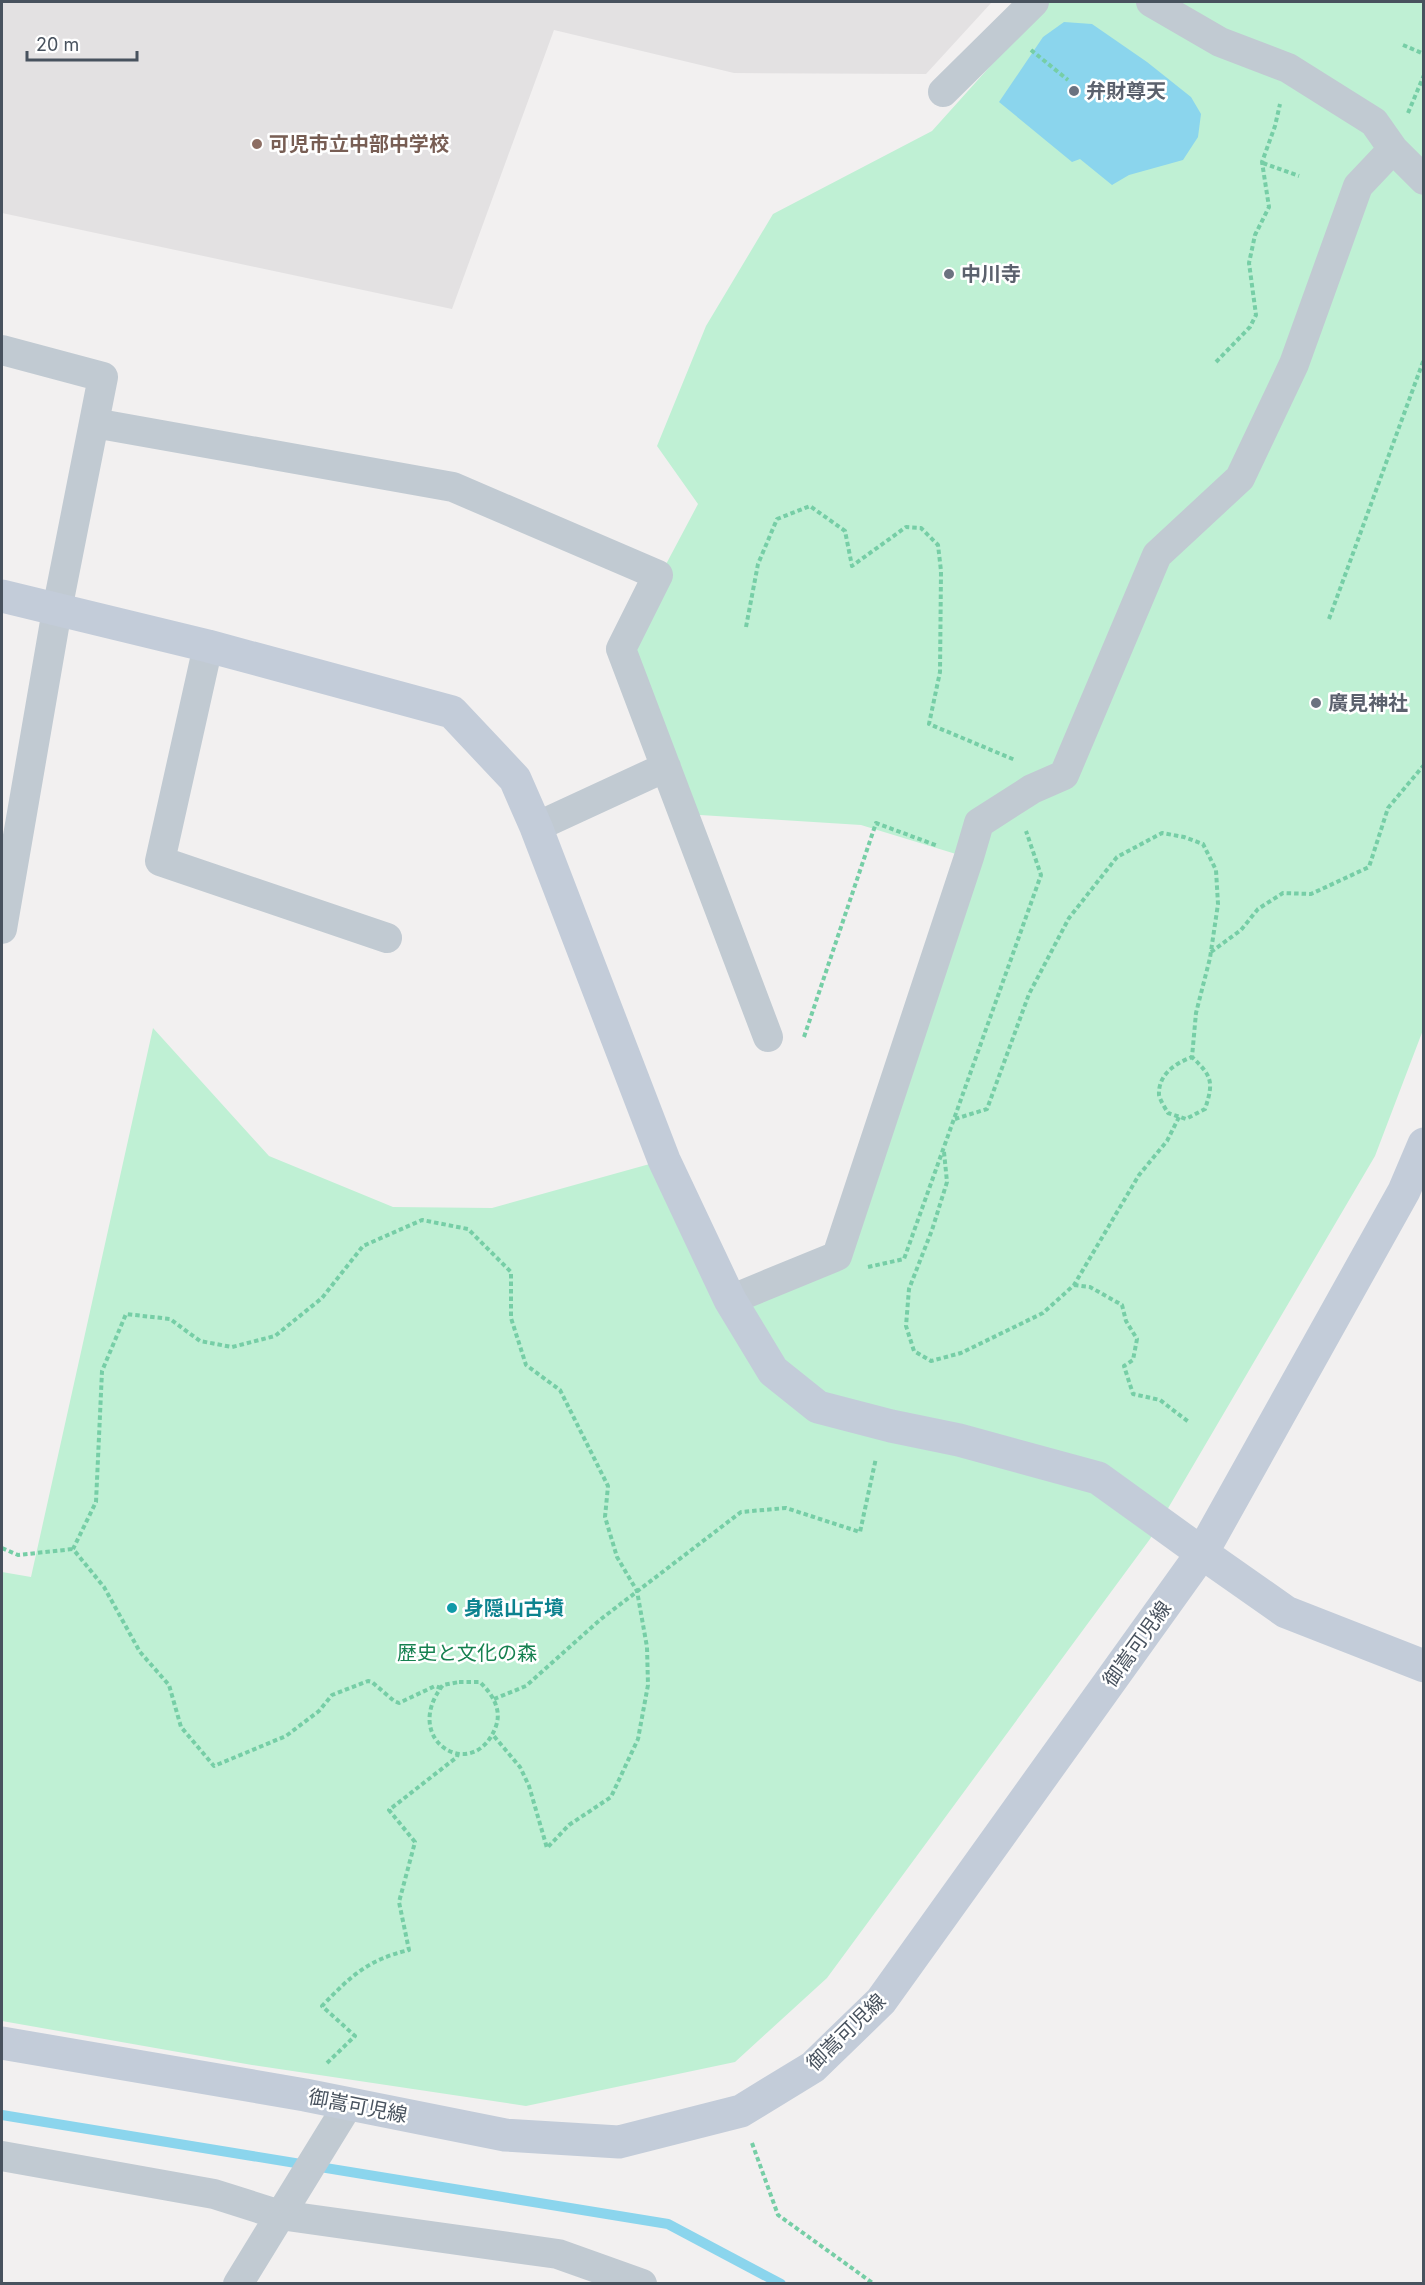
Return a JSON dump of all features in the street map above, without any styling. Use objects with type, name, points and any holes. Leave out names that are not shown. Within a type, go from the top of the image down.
[{"type":"street","points":[[943,92],[1034,2]]},
{"type":"street","points":[[1151,2],[1220,42],[1288,68],[1374,122],[1393,149],[1424,180]]},
{"type":"street","points":[[730,1300],[837,1256],[979,823],[1032,789],[1064,775],[1157,555],[1240,478],[1294,364],[1358,186],[1393,149]]},
{"type":"street","points":[[2,350],[103,377],[7,862],[2,929]]},
{"type":"street","points":[[94,423],[453,487],[658,575],[621,649],[768,1037]]},
{"type":"street","points":[[2,596],[208,646],[452,712],[515,779],[536,827],[664,1160],[730,1300],[773,1371],[818,1407],[891,1426],[959,1440],[1098,1478],[1286,1612],[1424,1666]]},
{"type":"street","points":[[208,646],[160,861],[387,938]]},
{"type":"street","points":[[536,827],[666,767]]},
{"type":"street","name":"御嵩可児線","points":[[2,2043],[305,2096],[505,2135],[620,2142],[741,2111],[813,2067],[881,2001],[1202,1553],[1404,1191],[1424,1144]]},
{"type":"street","points":[[238,2283],[348,2105]]},
{"type":"street","points":[[2,2156],[214,2194],[280,2215],[558,2254],[642,2283]]},
{"type":"path","points":[[1006,30],[1068,80]]},
{"type":"path","points":[[1403,45],[1424,54]]},
{"type":"path","points":[[1216,362],[1250,327],[1256,315],[1249,263],[1255,235],[1269,207],[1262,162],[1275,126],[1288,68]]},
{"type":"path","points":[[1262,162],[1299,176]]},
{"type":"path","points":[[1329,619],[1424,359]]},
{"type":"path","points":[[746,627],[758,564],[777,519],[810,506],[845,531],[852,566],[906,527],[921,528],[938,545],[941,571],[940,672],[929,724],[1016,761]]},
{"type":"path","points":[[1211,952],[1241,930],[1258,909],[1283,893],[1311,894],[1369,867],[1388,808],[1424,765]]},
{"type":"path","points":[[859,1269],[904,1259],[1041,875],[1016,799]]},
{"type":"path","points":[[768,1037],[799,1051],[876,823],[969,858]]},
{"type":"path","points":[[955,1119],[987,1109],[1029,994],[1069,918],[1117,857],[1162,833],[1184,837],[1203,844],[1215,870],[1218,904],[1211,952],[1196,1012],[1192,1056]]},
{"type":"path","points":[[1192,1056],[1209,1073],[1211,1091],[1205,1109],[1186,1119],[1168,1113],[1159,1096],[1163,1078],[1175,1063],[1192,1056]]},
{"type":"path","points":[[944,1149],[947,1182],[909,1290],[906,1326],[914,1351],[931,1361],[961,1353],[1043,1313],[1074,1285],[1139,1175],[1167,1141],[1179,1117]]},
{"type":"path","points":[[73,1549],[96,1502],[102,1371],[126,1314],[170,1319],[200,1341],[232,1347],[275,1336],[322,1298],[363,1246],[422,1220],[468,1229],[511,1272],[511,1318],[526,1365],[560,1390],[608,1486],[605,1517],[617,1557],[637,1591],[647,1647],[648,1685],[638,1738],[611,1797],[569,1825],[547,1848],[529,1786],[520,1767],[493,1735]]},
{"type":"path","points":[[1074,1285],[1090,1287],[1122,1305],[1126,1321],[1137,1339],[1133,1360],[1124,1366],[1132,1394],[1160,1400],[1190,1423]]},
{"type":"path","points":[[494,1699],[526,1686],[601,1619],[741,1512],[786,1508],[860,1532],[878,1452]]},
{"type":"path","points":[[2,1548],[18,1555],[73,1549]]},
{"type":"path","points":[[73,1549],[104,1587],[140,1652],[169,1685],[181,1727],[214,1766],[286,1736],[319,1711],[332,1695],[368,1681],[394,1701],[399,1702],[435,1686],[441,1688]]},
{"type":"path","points":[[480,1682],[494,1699],[499,1718],[493,1735],[480,1750],[464,1754],[446,1751],[432,1735],[428,1716],[434,1698],[443,1685],[480,1682]]},
{"type":"path","points":[[305,2096],[313,2077],[355,2036],[322,2006],[352,1975],[385,1956],[408,1950],[399,1902],[415,1842],[389,1810],[457,1757],[458,1753]]},
{"type":"path","points":[[741,2111],[778,2215],[874,2283]]},
{"type":"shaded area","name":"可児市立中部中学校","points":[[2,2],[992,2],[926,74],[734,73],[554,30],[452,309],[2,213]]},
{"type":"green space","name":"歴史と文化の森","points":[[1045,2],[1423,2],[1423,1030],[1375,1156],[1150,1539],[827,1978],[735,2062],[526,2106],[252,2065],[2,2021],[2,1572],[31,1577],[153,1028],[269,1156],[393,1207],[492,1208],[664,1160],[730,1300],[837,1256],[969,858],[861,825],[684,814],[621,649],[698,504],[657,446],[706,326],[773,214],[932,131]]},
{"type":"water","points":[[1064,22],[1092,24],[1147,62],[1191,97],[1201,114],[1198,137],[1183,160],[1129,175],[1112,185],[1080,159],[1072,162],[999,102],[1043,37]]},
{"type":"waterway","points":[[2,2115],[668,2224],[781,2284]]},
{"type":"place","name":"弁財尊天","points":[[1074,91]]},
{"type":"place","name":"可児市立中部中学校","points":[[257,144]]},
{"type":"place","name":"中川寺","points":[[949,274]]},
{"type":"place","name":"廣見神社","points":[[1316,703]]},
{"type":"place","name":"身隠山古墳","points":[[452,1608]]}]
